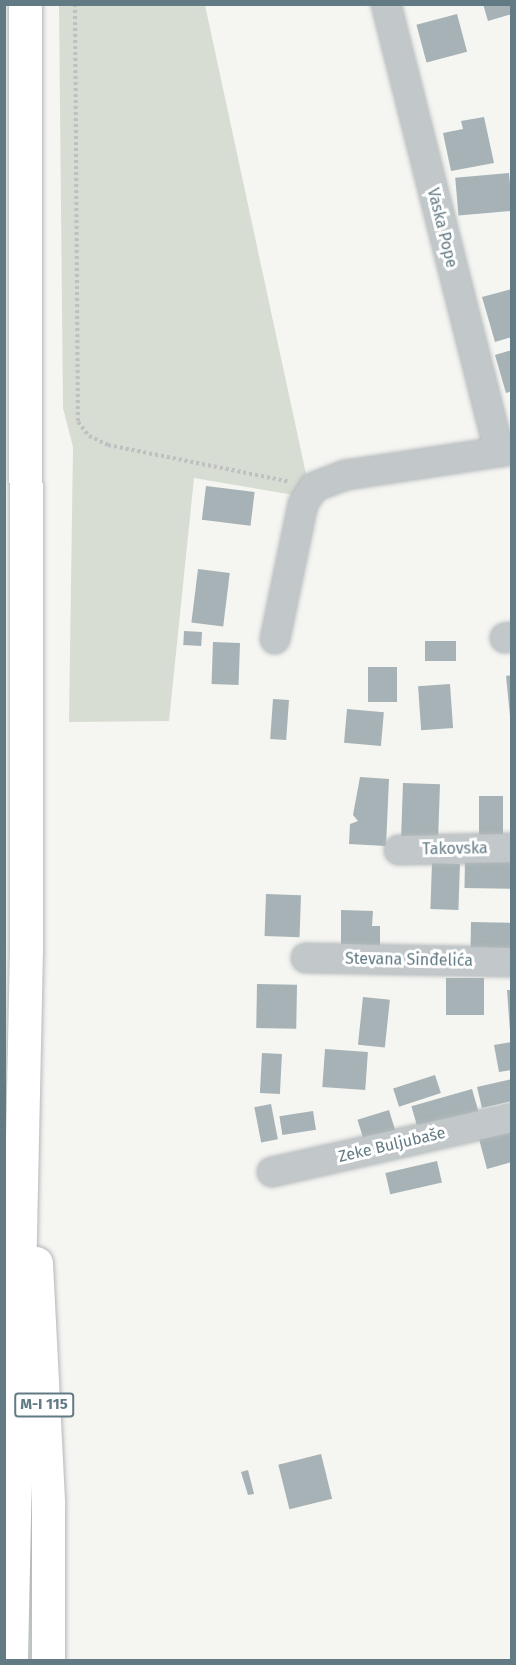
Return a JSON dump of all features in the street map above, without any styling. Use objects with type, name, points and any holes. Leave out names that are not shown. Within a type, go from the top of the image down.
[{"type":"main road","name":"M-I 115","points":[[12,1660],[24,1150],[25,4]]},
{"type":"main road","name":"M-I 115","points":[[24,1150],[41,1314],[48,1660]]},
{"type":"street","name":"Vaska Pope","points":[[386,4],[505,451]]},
{"type":"street","points":[[275,639],[303,504],[314,487],[346,475],[505,451]]},
{"type":"street","name":"Takovska","points":[[399,850],[512,848]]},
{"type":"street","name":"Stevana Sinđelića","points":[[306,958],[512,962]]},
{"type":"street","name":"Zeke Buljubaše","points":[[272,1172],[512,1118]]},
{"type":"path","points":[[75,4],[78,422],[89,436],[108,445],[314,487]]},
{"type":"shaded area","points":[[59,5],[205,5],[306,474],[294,495],[194,478],[169,721],[69,722],[73,447],[63,408]]},
{"type":"building","points":[[483,4],[512,4],[512,14],[488,21]]},
{"type":"building","points":[[457,14],[467,52],[427,63],[416,25]]},
{"type":"building","points":[[484,117],[494,163],[451,171],[443,133],[463,129],[461,121]]},
{"type":"building","points":[[509,173],[512,211],[459,216],[455,178]]},
{"type":"building","points":[[512,289],[512,337],[495,342],[482,297]]},
{"type":"building","points":[[512,350],[512,391],[506,393],[495,355]]},
{"type":"building","points":[[206,486],[255,492],[250,526],[202,520]]},
{"type":"building","points":[[198,569],[230,573],[223,626],[191,623]]},
{"type":"building","points":[[184,631],[202,632],[201,646],[183,645]]},
{"type":"building","points":[[425,641],[456,641],[456,661],[425,661]]},
{"type":"building","points":[[213,642],[240,643],[239,685],[212,684]]},
{"type":"building","points":[[368,667],[397,667],[397,702],[368,702]]},
{"type":"building","points":[[512,675],[512,716],[510,716],[506,676]]},
{"type":"building","points":[[450,684],[453,728],[421,730],[418,686]]},
{"type":"building","points":[[273,699],[289,700],[286,740],[270,739]]},
{"type":"building","points":[[347,709],[384,712],[381,746],[344,743]]},
{"type":"building","points":[[360,777],[389,779],[386,846],[349,844],[350,824],[358,821],[353,815]]},
{"type":"building","points":[[403,783],[440,784],[438,842],[401,841]]},
{"type":"building","points":[[479,796],[503,796],[503,840],[479,840]]},
{"type":"building","points":[[465,859],[512,860],[511,889],[464,888]]},
{"type":"building","points":[[432,863],[460,864],[458,910],[430,909]]},
{"type":"building","points":[[266,894],[301,895],[300,937],[265,936]]},
{"type":"building","points":[[341,910],[373,911],[372,926],[380,926],[380,945],[341,944]]},
{"type":"building","points":[[471,922],[512,923],[511,956],[470,955]]},
{"type":"building","points":[[446,978],[484,978],[484,1015],[446,1015]]},
{"type":"building","points":[[257,984],[297,985],[296,1029],[256,1028]]},
{"type":"building","points":[[507,990],[512,990],[512,1031],[510,1031]]},
{"type":"building","points":[[363,997],[390,1000],[385,1048],[358,1045]]},
{"type":"building","points":[[512,1042],[512,1070],[499,1072],[494,1045]]},
{"type":"building","points":[[325,1049],[368,1052],[365,1090],[322,1087]]},
{"type":"building","points":[[262,1053],[282,1054],[280,1094],[260,1093]]},
{"type":"building","points":[[435,1075],[441,1093],[399,1107],[393,1089]]},
{"type":"building","points":[[512,1079],[512,1101],[482,1108],[477,1087]]},
{"type":"building","points":[[472,1089],[479,1114],[419,1131],[411,1106]]},
{"type":"building","points":[[271,1104],[278,1139],[261,1143],[254,1107]]},
{"type":"building","points":[[389,1110],[396,1133],[364,1143],[357,1120]]},
{"type":"building","points":[[313,1111],[316,1130],[282,1135],[279,1116]]},
{"type":"building","points":[[512,1130],[512,1162],[487,1169],[479,1139]]},
{"type":"building","points":[[437,1161],[442,1182],[390,1194],[385,1173]]},
{"type":"building","points":[[321,1454],[332,1499],[289,1509],[278,1465]]},
{"type":"building","points":[[248,1470],[254,1494],[248,1495],[241,1472]]}]
